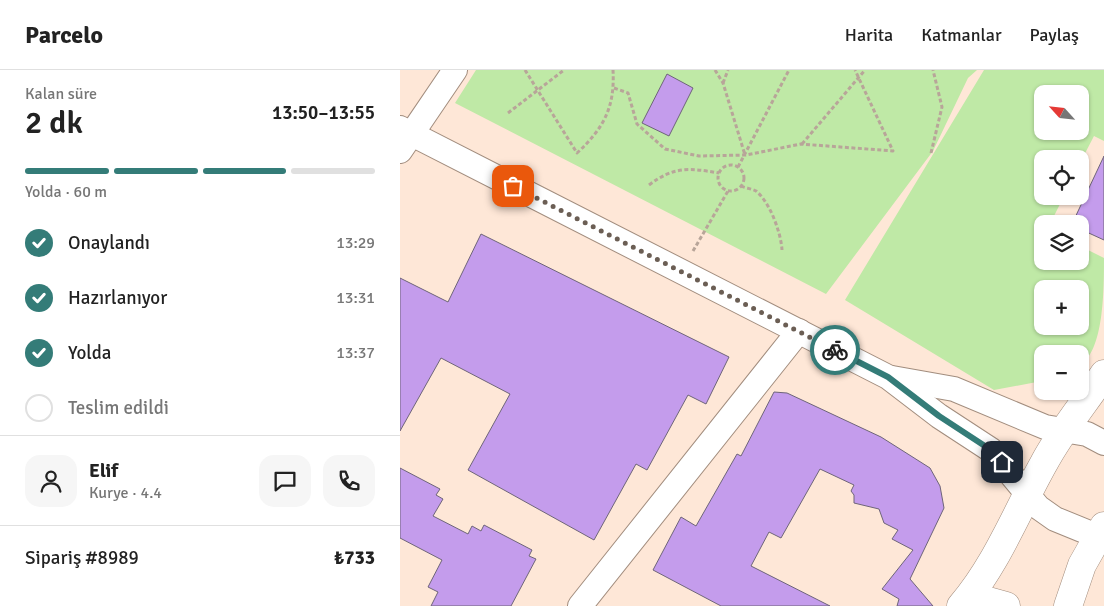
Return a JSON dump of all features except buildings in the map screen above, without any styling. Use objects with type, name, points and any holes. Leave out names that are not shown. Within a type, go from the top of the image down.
[{"type":"main road","points":[[1006,606],[965,601],[1002,544],[1063,430],[1104,374]]},
{"type":"main road","points":[[1068,606],[1082,565],[1102,534]]},
{"type":"street","points":[[455,70],[404,138],[681,271],[888,377],[939,416],[991,450],[1013,475],[1027,495],[1055,519],[1102,534]]},
{"type":"street","points":[[580,606],[799,331]]},
{"type":"street","points":[[888,377],[954,389],[1016,417],[1045,427],[1087,434],[1104,443]]},
{"type":"path","points":[[525,70],[577,153],[594,137],[609,113],[614,88],[613,70]]},
{"type":"path","points":[[508,114],[564,70]]},
{"type":"path","points":[[715,70],[724,83],[746,155]]},
{"type":"path","points":[[724,83],[728,70]]},
{"type":"path","points":[[738,167],[789,70]]},
{"type":"path","points":[[614,88],[628,93],[638,124],[665,148],[699,156],[746,155],[801,144],[894,151],[855,70]]},
{"type":"path","points":[[801,144],[865,70]]},
{"type":"path","points":[[930,153],[942,107],[932,70]]},
{"type":"path","points":[[731,165],[738,167],[743,173],[744,180],[735,191],[728,191],[718,181],[719,173],[731,165]]},
{"type":"path","points":[[649,185],[664,174],[689,168],[719,173]]},
{"type":"path","points":[[741,186],[756,191],[769,210],[781,236],[782,250]]},
{"type":"path","points":[[681,271],[728,191]]},
{"type":"green space","points":[[476,70],[977,70],[968,78],[933,151],[826,294],[455,103]]},
{"type":"green space","points":[[984,70],[1104,70],[1104,141],[1094,136],[1087,150],[1034,150],[1034,205],[1060,205],[1054,215],[1034,215],[1034,270],[1089,270],[1089,250],[1104,258],[1103,302],[1094,347],[1089,356],[1089,345],[1034,345],[1034,382],[994,390],[845,300]]},
{"type":"way so far","points":[[513,186],[835,350]]},
{"type":"route","points":[[835,350],[888,377],[939,416],[991,450],[1002,462]]}]
